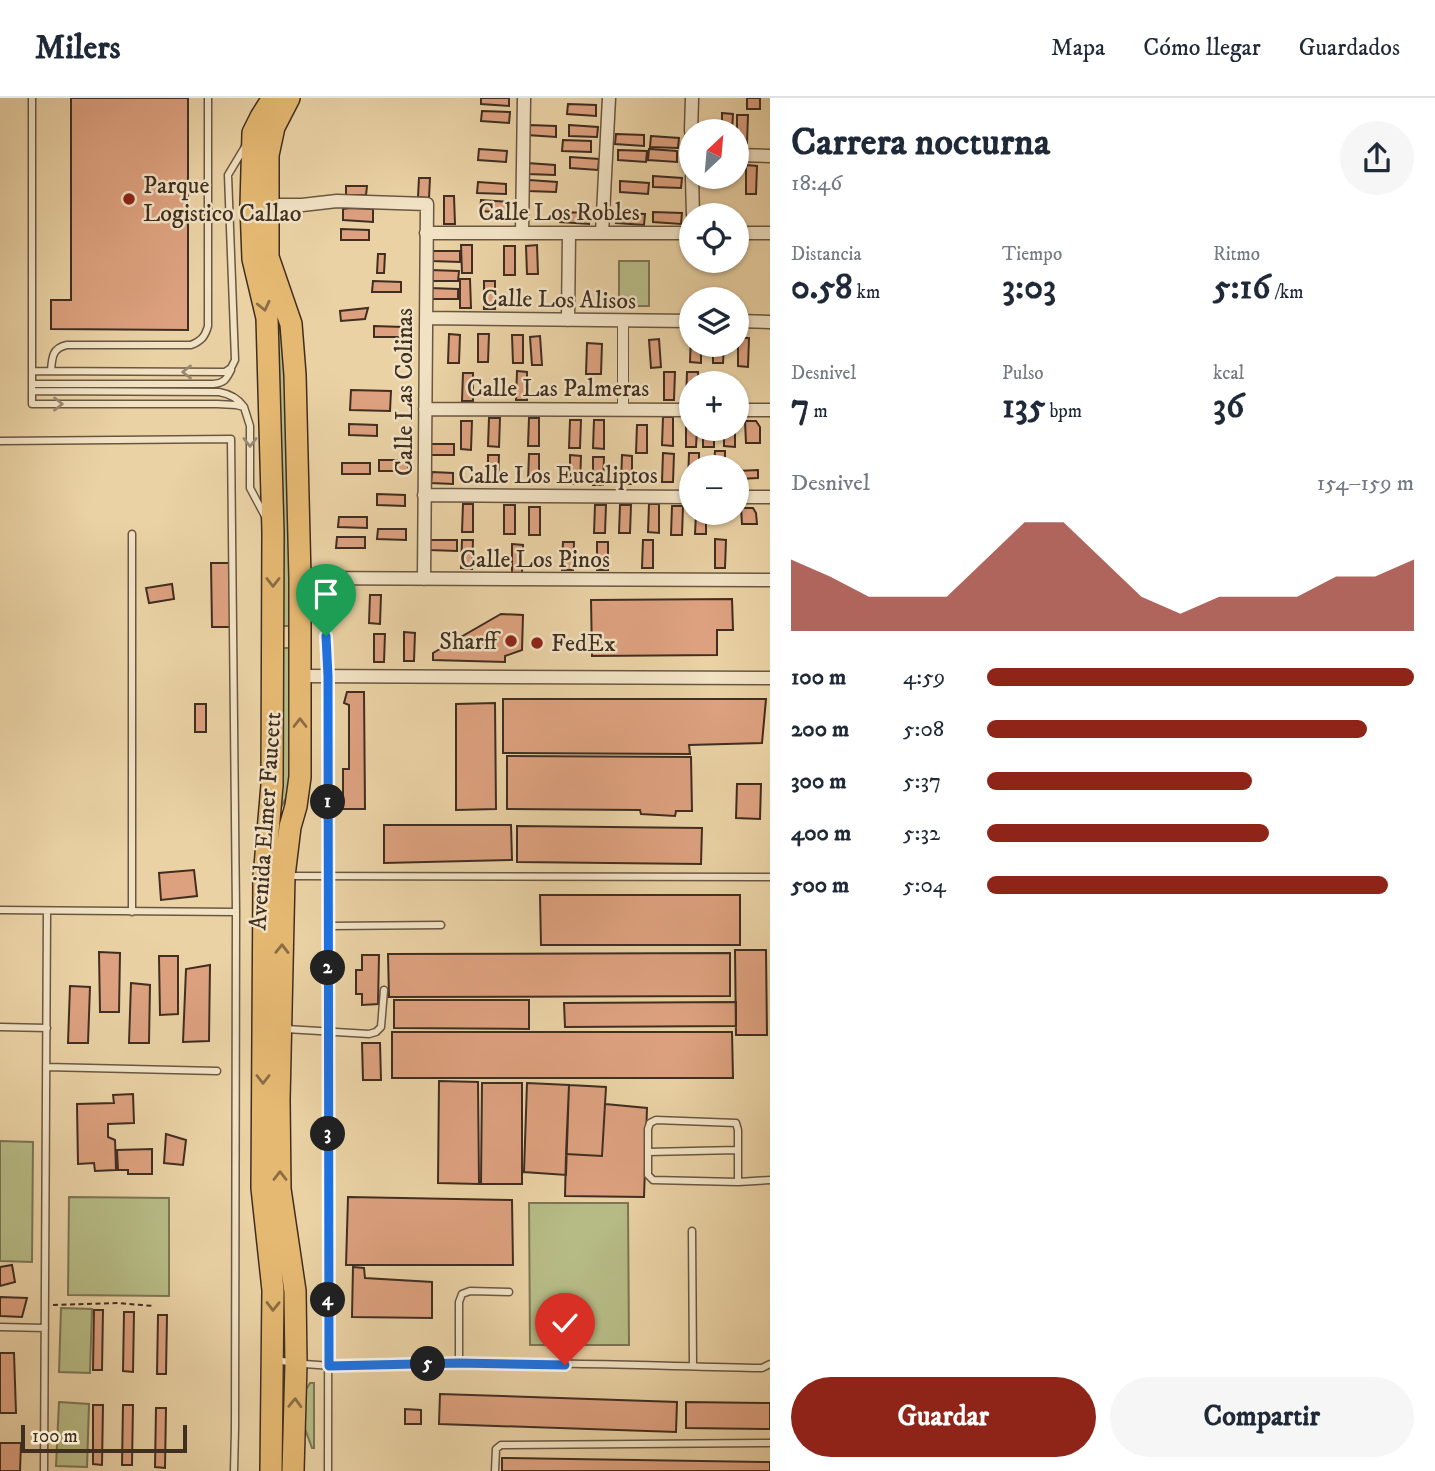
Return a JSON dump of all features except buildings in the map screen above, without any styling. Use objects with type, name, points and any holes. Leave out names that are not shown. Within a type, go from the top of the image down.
[{"type":"highway","name":"Avenida Elmer Faucett","points":[[271,1471],[273,1290],[262,1188],[272,1029],[273,533],[267,318],[253,259],[251,219],[253,133],[274,98]]},
{"type":"highway","name":"Avenida Elmer Faucett","points":[[274,877],[296,806],[300,777],[300,578],[295,375],[291,324],[268,257],[268,155],[274,127],[289,98]]},
{"type":"highway","points":[[273,637],[300,636]]},
{"type":"highway","name":"Avenida Elmer Faucett","points":[[272,1029],[280,1189],[295,1291],[293,1471]]},
{"type":"street","points":[[522,233],[524,98]]},
{"type":"street","points":[[602,233],[609,98]]},
{"type":"street","points":[[691,119],[692,98]]},
{"type":"street","points":[[749,155],[770,156]]},
{"type":"street","name":"Calle Las Colinas","points":[[268,205],[337,201],[427,204],[424,579]]},
{"type":"street","name":"Calle Los Robles","points":[[426,233],[679,233]]},
{"type":"street","points":[[568,320],[569,233]]},
{"type":"street","points":[[749,233],[770,233]]},
{"type":"street","name":"Calle Los Alisos","points":[[426,318],[679,321]]},
{"type":"street","points":[[623,320],[623,410]]},
{"type":"street","points":[[749,321],[770,322]]},
{"type":"street","name":"Calle Las Palmeras","points":[[425,409],[679,410]]},
{"type":"street","points":[[749,410],[770,410]]},
{"type":"street","name":"Calle Los Eucaliptos","points":[[424,495],[679,497]]},
{"type":"street","points":[[749,497],[770,497]]},
{"type":"street","name":"Calle Los Pinos","points":[[300,578],[770,580]]},
{"type":"street","points":[[300,676],[770,678]]},
{"type":"lane","points":[[33,98],[32,404],[217,404],[244,407]]},
{"type":"lane","points":[[51,371],[55,350],[60,346],[191,345],[200,342],[205,336],[208,326],[208,98]]},
{"type":"lane","points":[[32,388],[213,384],[226,380],[235,360],[228,175],[253,133]]},
{"type":"lane","points":[[32,371],[225,372],[232,369]]},
{"type":"lane","points":[[32,388],[219,392],[240,401],[250,426],[250,488],[273,533]]},
{"type":"lane","points":[[0,441],[231,439],[236,912],[233,1471]]},
{"type":"lane","points":[[132,534],[132,912]]},
{"type":"lane","points":[[326,633],[328,1471]]},
{"type":"lane","points":[[274,877],[770,877]]},
{"type":"lane","points":[[0,911],[236,912]]},
{"type":"lane","points":[[44,1471],[47,911]]},
{"type":"lane","points":[[328,926],[441,925]]},
{"type":"lane","points":[[272,1029],[369,1034],[376,1032],[381,1027],[384,990]]},
{"type":"lane","points":[[0,1027],[47,1028]]},
{"type":"lane","points":[[46,1067],[218,1071]]},
{"type":"lane","points":[[738,1182],[736,1123],[656,1120],[650,1123],[649,1175],[653,1180],[738,1182],[770,1180]]},
{"type":"lane","points":[[648,1152],[737,1150]]},
{"type":"lane","points":[[328,1187],[338,1187]]},
{"type":"lane","points":[[692,1231],[693,1366]]},
{"type":"lane","points":[[459,1363],[459,1302],[463,1294],[470,1291],[509,1292]]},
{"type":"lane","points":[[0,1327],[45,1328]]},
{"type":"lane","points":[[273,1359],[296,1364],[329,1366],[459,1363],[762,1368],[770,1364]]},
{"type":"lane","points":[[495,1471],[496,1449],[501,1445],[770,1443]]},
{"type":"path","points":[[45,1306],[117,1303],[153,1306]]},
{"type":"green space","points":[[619,261],[649,261],[649,306],[619,306]]},
{"type":"green space","points":[[274,308],[283,335],[294,626],[282,626]]},
{"type":"green space","points":[[282,648],[293,648],[292,772],[286,798],[277,815]]},
{"type":"green space","points":[[0,1141],[33,1142],[32,1262],[0,1261]]},
{"type":"green space","points":[[69,1197],[169,1198],[169,1296],[68,1295]]},
{"type":"green space","points":[[529,1203],[628,1203],[629,1345],[530,1345]]},
{"type":"green space","points":[[61,1308],[92,1309],[90,1373],[59,1372]]},
{"type":"green space","points":[[310,1383],[314,1383],[314,1448],[304,1426],[305,1391]]},
{"type":"green space","points":[[59,1402],[89,1404],[87,1467],[56,1466]]},
{"type":"place","name":"Parque Logistico Callao","points":[[129,199]]},
{"type":"place","name":"Sharff","points":[[511,641]]},
{"type":"place","name":"FedEx","points":[[537,643]]},
{"type":"route","points":[[326,636],[329,1366],[459,1363],[565,1365]]}]
